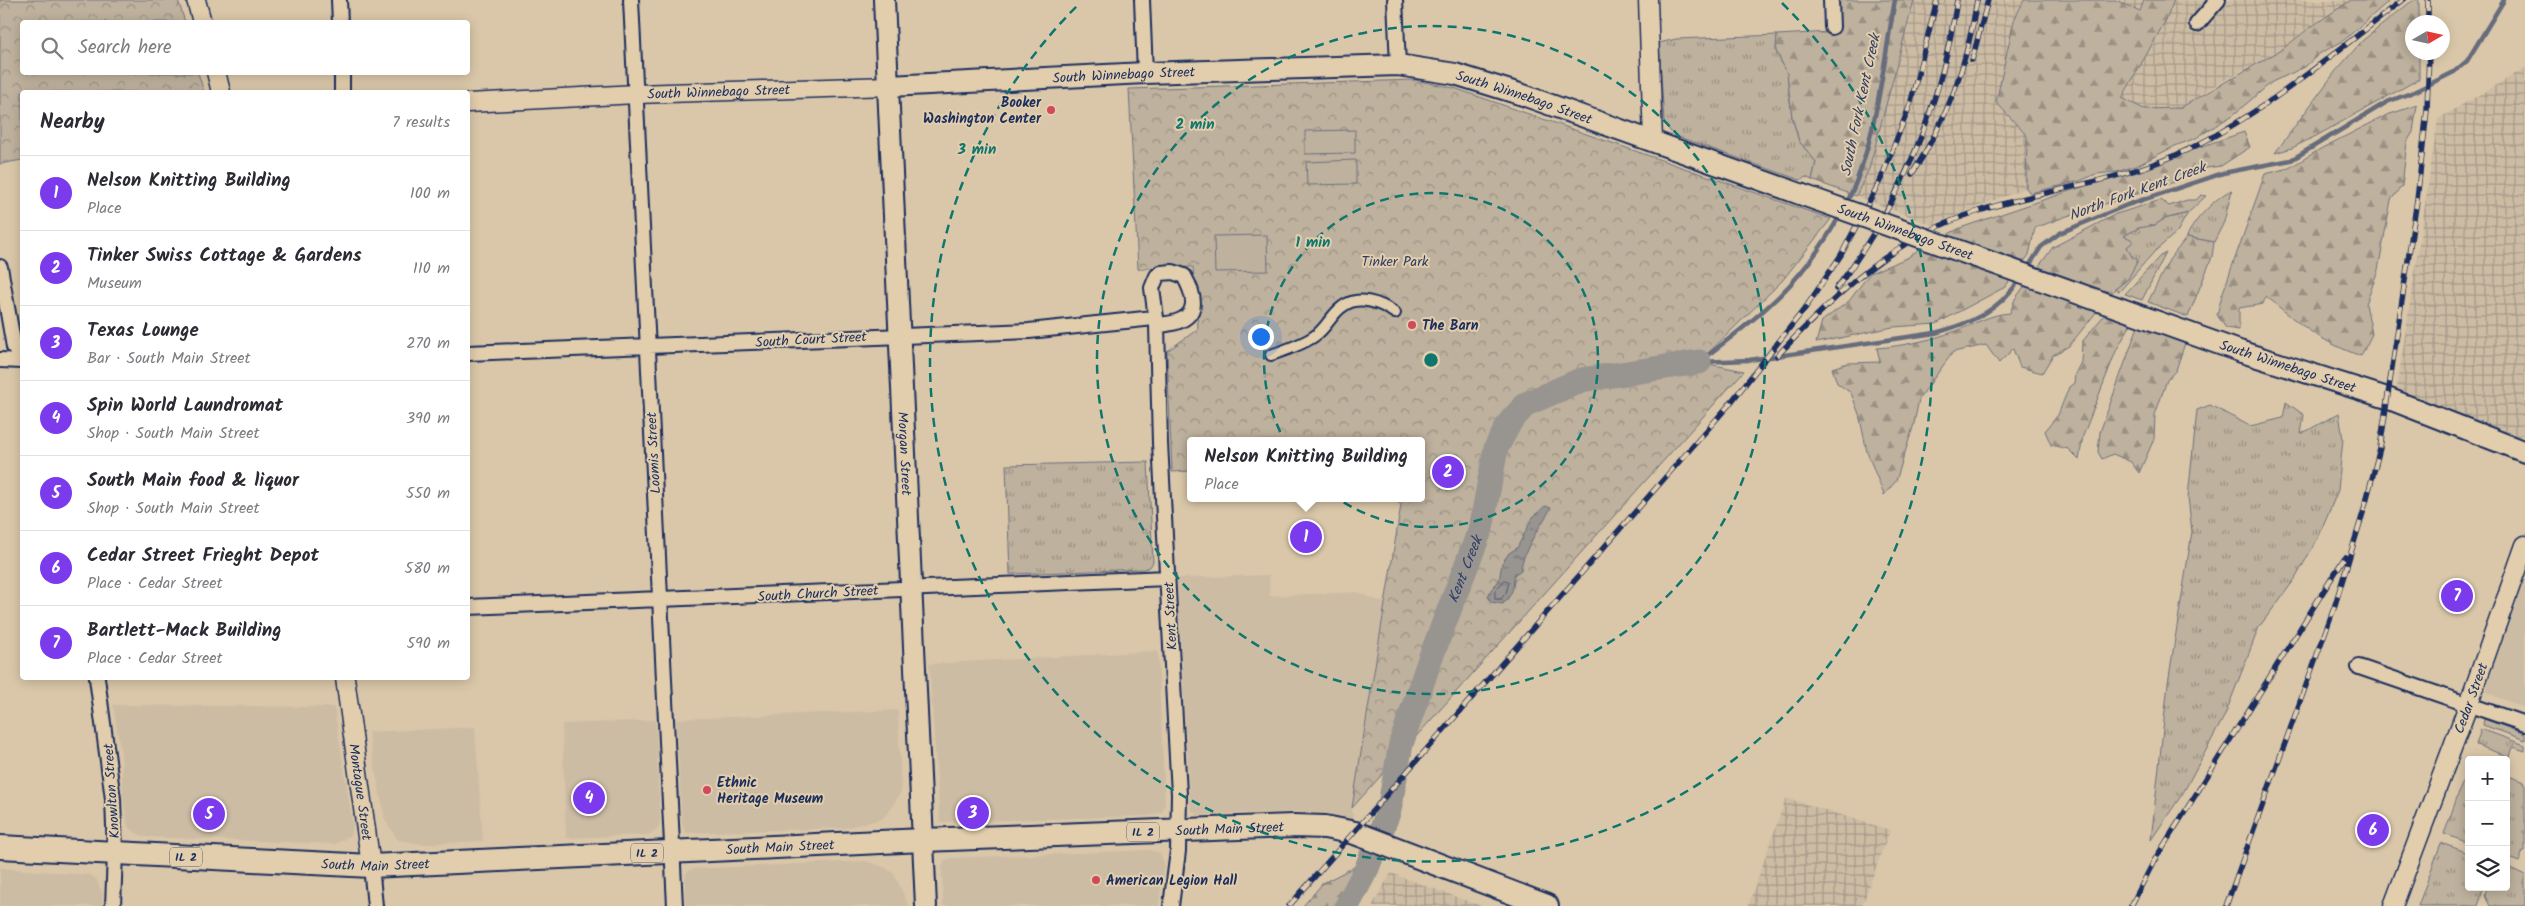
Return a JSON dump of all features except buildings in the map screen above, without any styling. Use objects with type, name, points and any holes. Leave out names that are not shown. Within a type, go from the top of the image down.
[{"type":"main road","name":"Morgan Street","points":[[884,0],[926,906]]},
{"type":"main road","name":"South Winnebago Street","points":[[889,86],[1145,73],[1398,65],[1455,74],[1524,95],[2242,352],[2387,398],[2525,452]]},
{"type":"main road","name":"South Main Street","points":[[0,847],[371,866],[922,840],[1179,830],[1325,827],[1362,836],[1537,904]]},
{"type":"street","points":[[196,0],[201,20]]},
{"type":"street","points":[[339,0],[340,20]]},
{"type":"street","name":"Loomis Street","points":[[631,0],[675,906]]},
{"type":"street","points":[[1142,0],[1145,73]]},
{"type":"street","points":[[1395,0],[1398,65]]},
{"type":"street","points":[[1648,0],[1653,141]]},
{"type":"street","points":[[1831,0],[1832,27]]},
{"type":"street","points":[[2197,24],[2218,0]]},
{"type":"street","points":[[217,75],[220,90]]},
{"type":"street","points":[[342,75],[342,90]]},
{"type":"street","name":"South Winnebago Street","points":[[470,103],[636,94],[889,86]]},
{"type":"street","points":[[0,267],[14,347],[20,354]]},
{"type":"street","points":[[1271,355],[1318,334],[1342,306],[1359,300],[1383,304],[1395,314]]},
{"type":"street","name":"South Court Street","points":[[470,353],[1029,331],[1156,322]]},
{"type":"street","name":"Kent Street","points":[[1156,322],[1160,443],[1178,755],[1179,830],[1171,906]]},
{"type":"street","points":[[0,360],[20,361]]},
{"type":"street","name":"Cedar Street","points":[[2392,906],[2469,703],[2525,545]]},
{"type":"street","name":"South Church Street","points":[[470,607],[1168,578]]},
{"type":"street","points":[[2359,667],[2469,703],[2525,724]]},
{"type":"street","name":"Knowlton Street","points":[[98,680],[109,754],[115,853],[113,906]]},
{"type":"street","name":"Montague Street","points":[[344,680],[375,906]]},
{"type":"shaded area","points":[[1914,0],[2024,0],[2014,20],[1996,102],[2027,136],[2026,188],[1932,225],[1856,196],[1869,169]]},
{"type":"shaded area","points":[[2116,0],[2144,0],[2141,11]]},
{"type":"shaded area","points":[[2174,0],[2351,0],[2305,30],[2281,50],[2214,86],[2180,108],[2144,109],[2122,98],[2167,18]]},
{"type":"shaded area","points":[[2525,68],[2525,435],[2518,436],[2396,394],[2438,119]]},
{"type":"shaded area","points":[[1269,575],[1270,596],[1357,592],[1385,603],[1352,808],[1353,822],[1321,814],[1298,812],[1197,815],[1190,809],[1177,578]]},
{"type":"shaded area","points":[[2525,576],[2525,708],[2487,693],[2488,682]]},
{"type":"shaded area","points":[[1158,651],[1165,805],[1162,812],[1150,816],[940,822],[929,664]]},
{"type":"shaded area","points":[[113,705],[334,707],[353,825],[351,835],[335,844],[144,837],[140,835],[128,827],[123,798],[121,753]]},
{"type":"shaded area","points":[[898,710],[901,792],[891,809],[882,819],[845,828],[686,833],[682,824],[676,719]]},
{"type":"shaded area","points":[[656,720],[660,824],[657,829],[648,835],[566,838],[562,724]]},
{"type":"shaded area","points":[[475,727],[483,841],[422,844],[398,840],[385,820],[368,732]]},
{"type":"shaded area","points":[[1786,798],[1890,830],[1862,906],[1748,906]]},
{"type":"shaded area","points":[[1151,850],[1160,853],[1164,863],[1159,906],[943,906],[942,867],[945,860],[951,858]]},
{"type":"shaded area","points":[[866,861],[886,868],[894,874],[909,906],[685,906],[685,879],[686,873],[691,869]]},
{"type":"shaded area","points":[[0,868],[90,875],[96,879],[103,894],[103,906],[0,906]]},
{"type":"shaded area","points":[[1391,873],[1481,906],[1372,906]]},
{"type":"green space","points":[[0,0],[178,0],[184,20],[20,20],[20,75],[199,75],[203,90],[20,90],[20,160],[0,164]]},
{"type":"green space","points":[[1837,0],[1914,0],[1869,169],[1856,196],[1812,180],[1816,162],[1799,141],[1792,117],[1787,73],[1776,51],[1777,35],[1830,32]]},
{"type":"green space","points":[[2024,0],[2116,0],[2140,11],[2144,0],[2174,0],[2167,18],[2122,98],[2144,109],[2180,108],[2281,50],[2351,0],[2390,0],[2343,41],[2319,54],[2305,67],[2272,82],[2233,115],[2196,138],[2175,146],[2138,165],[2117,172],[2096,174],[2080,181],[2030,193],[2026,188],[2027,136],[1996,102],[2014,20]]},
{"type":"green space","points":[[2413,0],[2419,0],[2419,15],[2405,15],[2405,60],[2419,60],[2419,79],[2318,135],[2292,148],[2275,153],[2335,72],[2362,41]]},
{"type":"green space","points":[[1777,35],[1776,51],[1787,73],[1792,117],[1799,141],[1816,162],[1812,180],[1806,177],[1800,180],[1676,136],[1670,131],[1664,121],[1659,43],[1676,39]]},
{"type":"green space","name":"Tinker Park","points":[[1415,80],[1454,88],[1831,219],[1782,281],[1699,362],[1744,371],[1352,808],[1401,505],[1398,502],[1425,502],[1425,437],[1187,437],[1187,471],[1172,472],[1167,351],[1198,329],[1193,267],[1138,269],[1129,89]]},
{"type":"green space","points":[[2417,105],[2413,132],[2407,142],[2402,186],[2391,200],[2378,270],[2366,304],[2372,334],[2361,356],[2321,338],[2266,296],[2263,304],[2239,308],[2239,330],[2226,328],[2217,315],[2222,295],[2265,174],[2289,168],[2322,148],[2387,115]]},
{"type":"green space","points":[[1355,130],[1355,153],[1305,154],[1305,131]]},
{"type":"green space","points":[[2244,132],[2250,147],[2221,166],[2192,170],[2178,181],[2035,228],[2029,255],[2005,287],[1936,324],[1893,327],[1816,343],[1822,321],[1849,301],[1870,273],[1907,258],[1918,250],[1960,228]]},
{"type":"green space","points":[[1356,160],[1356,184],[1307,185],[1306,162]]},
{"type":"green space","points":[[2232,190],[2224,222],[2214,242],[2187,237],[2194,224],[2206,210],[2220,197]]},
{"type":"green space","points":[[2201,195],[2206,196],[2188,213],[2164,219],[2155,225],[2138,228],[2124,236],[2133,242],[2127,247],[2132,257],[2138,260],[2128,279],[2115,289],[2069,346],[2053,355],[2042,373],[2020,367],[2013,349],[1999,363],[1986,345],[1953,352],[1919,399],[1914,424],[1896,481],[1884,495],[1867,452],[1859,414],[1851,393],[1837,383],[1832,368],[1848,363],[1880,362],[1877,348],[1927,340],[1956,331],[1989,317],[2010,313],[2015,299],[2053,247],[2116,214],[2161,200],[2169,206],[2187,200],[2196,200]]},
{"type":"green space","points":[[2188,213],[2177,232],[2154,252],[2119,292],[2115,289],[2128,275],[2131,265],[2127,247],[2132,242],[2123,236],[2138,228],[2155,225],[2164,219]]},
{"type":"green space","points":[[1267,235],[1268,271],[1215,272],[1214,236]]},
{"type":"green space","points":[[2187,237],[2214,242],[2212,257],[2188,317],[2148,302],[2169,260]]},
{"type":"green space","points":[[2166,253],[2142,300],[2125,294],[2160,256]]},
{"type":"green space","points":[[2105,314],[2131,324],[2116,351],[2083,436],[2079,460],[2068,449],[2051,445],[2045,431],[2058,415],[2069,387],[2074,383],[2075,374],[2081,362],[2082,342]]},
{"type":"green space","points":[[2138,326],[2185,343],[2176,370],[2167,380],[2155,415],[2154,439],[2139,473],[2131,462],[2113,454],[2102,459],[2098,452],[2100,432]]},
{"type":"green space","points":[[2286,402],[2304,415],[2301,434],[2339,413],[2343,439],[2338,490],[2320,534],[2295,579],[2259,627],[2225,715],[2183,793],[2151,840],[2168,683],[2192,532],[2188,497],[2197,410],[2210,405],[2250,426],[2283,418]]},
{"type":"green space","points":[[1148,462],[1153,562],[1150,567],[1144,569],[1010,574],[1006,465]]},
{"type":"green space","points":[[2484,719],[2525,734],[2525,740],[2483,725]]},
{"type":"green space","points":[[2481,729],[2525,745],[2525,751],[2513,747],[2510,757],[2476,745]]},
{"type":"green space","points":[[2465,775],[2465,842],[2444,834]]},
{"type":"green space","points":[[2510,776],[2525,782],[2525,851],[2523,851],[2519,862],[2510,859]]},
{"type":"green space","points":[[2441,843],[2465,852],[2465,891],[2483,891],[2478,906],[2418,906]]},
{"type":"green space","points":[[1354,867],[1335,906],[1303,906],[1323,883]]},
{"type":"green space","points":[[2510,868],[2525,875],[2525,906],[2490,906],[2485,896],[2486,891],[2510,891]]},
{"type":"water","points":[[1545,506],[1551,508],[1525,554],[1521,570],[1514,575],[1513,588],[1509,598],[1503,604],[1491,602],[1488,596],[1492,588],[1499,581],[1502,563],[1509,553],[1517,548],[1533,517]]},
{"type":"waterway","name":"South Fork Kent Creek","points":[[1846,204],[1865,157],[1872,131],[1895,0]]},
{"type":"waterway","name":"North Fork Kent Creek","points":[[2027,269],[2041,247],[2060,233],[2127,205],[2223,173],[2291,160],[2387,102],[2416,91],[2454,72],[2467,61],[2504,0]]},
{"type":"waterway","name":"South Fork Kent Creek","points":[[1700,361],[1742,329],[1779,296],[1812,259],[1841,213]]},
{"type":"waterway","name":"North Fork Kent Creek","points":[[1699,362],[1749,360],[1935,333],[1983,315],[2002,300],[2020,279]]},
{"type":"waterway","name":"Kent Creek","points":[[1347,906],[1367,868],[1389,810],[1401,744],[1430,659],[1481,528],[1496,448],[1510,422],[1526,404],[1581,380],[1699,362]]},
{"type":"railway","points":[[1289,906],[1728,406],[1806,307],[1841,255],[1881,179],[1910,105],[1937,0]]},
{"type":"railway","points":[[1836,289],[1880,222],[1899,188],[1915,152],[1929,116],[1940,78],[1950,40],[1957,0]]},
{"type":"railway","points":[[1912,174],[1936,132],[1954,91],[1968,47],[1977,0]]},
{"type":"railway","points":[[1972,60],[1988,0]]},
{"type":"railway","points":[[1777,356],[1844,290],[1868,270],[1918,237],[1946,223],[2001,204],[2102,180],[2152,165],[2176,155],[2206,140],[2265,105],[2403,0]]},
{"type":"railway","points":[[2428,0],[2428,15]]},
{"type":"railway","points":[[2226,906],[2334,608],[2363,513],[2380,448],[2417,200],[2427,110],[2429,60]]},
{"type":"railway","points":[[2131,906],[2154,861],[2345,557]]},
{"type":"place","name":"Booker Washington Center","points":[[1051,110]]},
{"type":"place","name":"The Barn","points":[[1412,325]]},
{"type":"place","name":"Tinker Swiss Cottage & Gardens","points":[[1448,472]]},
{"type":"place","name":"Nelson Knitting Building","points":[[1306,537]]},
{"type":"place","name":"Bartlett-Mack Building","points":[[2457,596]]},
{"type":"place","name":"Ethnic Heritage Museum","points":[[707,790]]},
{"type":"place","name":"Spin World Laundromat","points":[[589,798]]},
{"type":"place","name":"Texas Lounge","points":[[973,813]]},
{"type":"place","name":"South Main food & liquor","points":[[209,814]]},
{"type":"place","name":"Cedar Street Frieght Depot","points":[[2373,830]]},
{"type":"place","name":"American Legion Hall","points":[[1096,880]]}]
